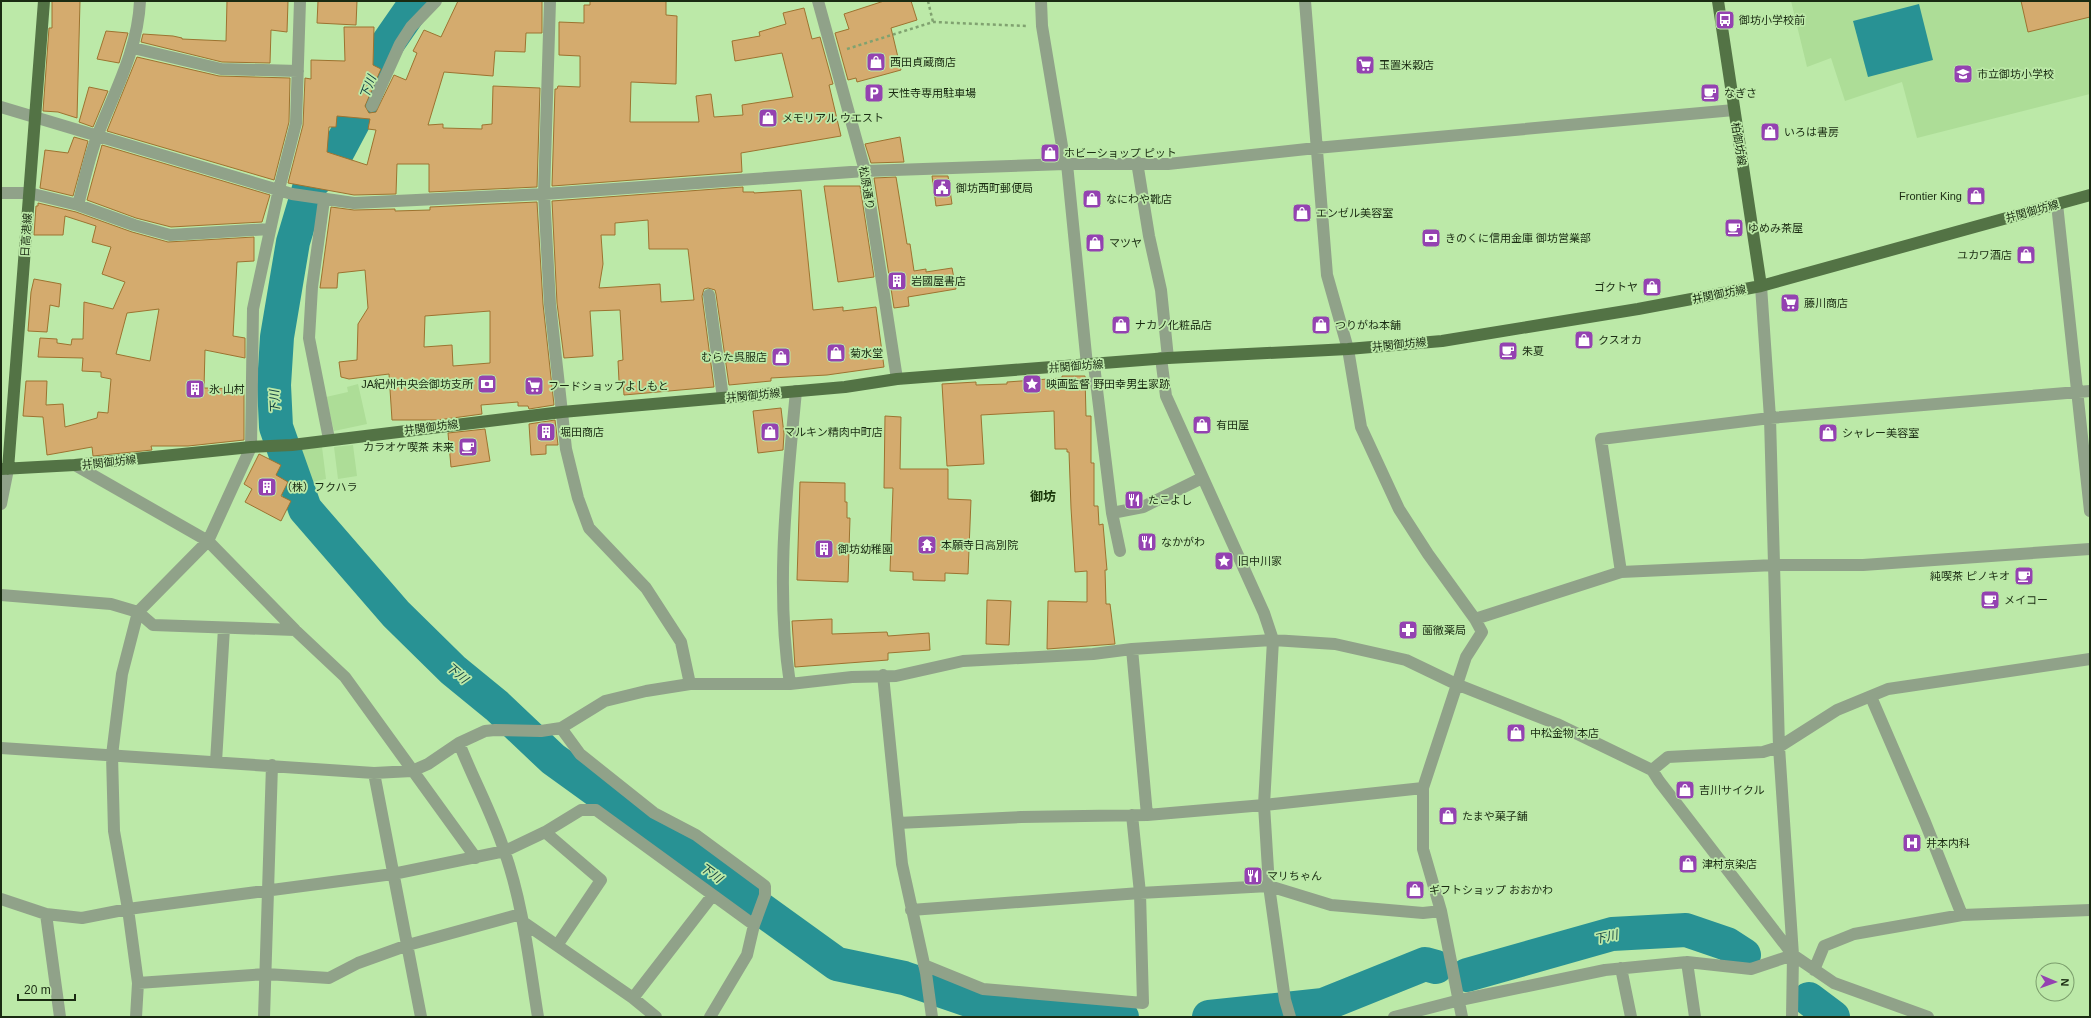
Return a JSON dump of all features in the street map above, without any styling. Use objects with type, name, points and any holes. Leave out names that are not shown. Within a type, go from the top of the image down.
[{"type":"main road","name":"日高港線","points":[[5,469],[44,1]]},
{"type":"main road","name":"柏御坊線","points":[[1718,1],[1761,286]]},
{"type":"main road","name":"井関御坊線","points":[[5,469],[75,465],[251,447],[292,445],[329,439],[562,412],[845,387],[896,379],[1091,365],[1164,358],[1348,349],[1442,340],[1638,309],[1761,286],[2090,195]]},
{"type":"street","points":[[78,205],[97,136],[133,48],[140,16],[140,1]]},
{"type":"street","points":[[136,1017],[138,983],[128,909],[114,831],[112,755],[122,674],[138,612],[208,541],[251,447],[253,308],[279,189],[296,123],[300,1]]},
{"type":"street","points":[[372,106],[400,44],[411,27],[436,1]]},
{"type":"street","points":[[550,1],[544,194],[550,304],[566,449],[578,498],[589,528],[646,588],[681,642],[690,684]]},
{"type":"street","name":"松原通り","points":[[818,1],[866,171],[896,379]]},
{"type":"street","points":[[1041,1],[1042,26],[1066,164],[1091,365],[1112,513],[1120,551]]},
{"type":"street","points":[[1305,1],[1327,275],[1348,349],[1361,427],[1399,509],[1428,554],[1475,619],[1482,632],[1466,657],[1422,788],[1423,849],[1441,911],[1460,1000],[1462,1017]]},
{"type":"street","points":[[133,48],[221,68],[298,71]]},
{"type":"street","points":[[1,107],[292,194],[324,200],[361,203],[544,194],[866,171],[1137,162],[1168,164],[1316,148],[1734,110]]},
{"type":"street","points":[[1137,162],[1149,236],[1161,290],[1166,396],[1264,613],[1273,640],[1264,805],[1269,886],[1285,1000],[1290,1017]]},
{"type":"street","points":[[1,193],[29,193],[78,205],[134,225],[170,235],[270,229]]},
{"type":"street","points":[[324,200],[312,287],[309,338],[329,439]]},
{"type":"street","points":[[2057,204],[2084,392],[2090,511]]},
{"type":"street","points":[[1761,286],[1770,418],[1779,747],[1793,955],[1792,1017]]},
{"type":"street","points":[[709,295],[724,398]]},
{"type":"street","points":[[790,684],[786,658],[784,577],[787,487],[796,391]]},
{"type":"street","points":[[1621,572],[1601,439],[1770,418],[2084,392]]},
{"type":"street","points":[[75,465],[208,541],[295,630],[345,678],[476,858]]},
{"type":"street","points":[[1,504],[5,469]]},
{"type":"street","points":[[1112,513],[1143,507],[1202,478]]},
{"type":"street","points":[[1475,619],[1621,572],[1775,565],[1862,564],[2090,549]]},
{"type":"street","points":[[1,595],[111,604],[138,612],[153,624],[295,630]]},
{"type":"street","points":[[216,762],[224,628]]},
{"type":"street","points":[[1,748],[374,773],[412,771],[428,764],[459,743],[485,731],[541,731],[561,728],[605,701],[646,691],[690,684],[790,684],[883,675],[896,676],[963,660],[1093,654],[1132,649],[1273,640],[1335,644],[1406,660],[1456,684],[1557,724],[1652,770],[1658,781],[1793,955],[1834,983],[1928,1017]]},
{"type":"street","points":[[1132,649],[1147,815]]},
{"type":"street","points":[[1652,770],[1668,757],[1763,752],[1779,747],[1837,710],[1888,689],[2090,659]]},
{"type":"street","points":[[883,675],[902,864],[925,969],[932,1017]]},
{"type":"street","points":[[1871,697],[1925,822],[1962,915]]},
{"type":"street","points":[[561,728],[580,754],[654,813],[696,835],[765,886],[765,895],[755,922],[747,955],[710,1017]]},
{"type":"street","points":[[459,743],[475,784],[491,813],[505,851],[522,918],[538,1017]]},
{"type":"street","points":[[264,1017],[272,765]]},
{"type":"street","points":[[374,773],[421,1017]]},
{"type":"street","points":[[898,823],[1021,817],[1147,815],[1264,805],[1422,788]]},
{"type":"street","points":[[1,899],[46,914],[82,918],[128,909],[393,874],[505,851],[545,832],[581,810],[596,810],[712,896],[755,922]]},
{"type":"street","points":[[925,969],[983,989],[1143,1003],[1140,893],[1132,815]]},
{"type":"street","points":[[545,832],[601,880],[558,944]]},
{"type":"street","points":[[911,910],[1140,893],[1269,886],[1331,905],[1423,913],[1441,911]]},
{"type":"street","points":[[633,998],[712,896]]},
{"type":"street","points":[[1814,970],[1824,946],[1854,934],[1962,915],[2090,910]]},
{"type":"street","points":[[46,914],[60,1017]]},
{"type":"street","points":[[138,983],[266,974],[329,978],[358,963],[408,945],[522,918],[633,998],[656,1017]]},
{"type":"street","points":[[1394,1017],[1460,1000],[1605,970],[1687,962],[1751,969],[1793,955]]},
{"type":"street","points":[[1687,962],[1695,1017]]},
{"type":"street","points":[[1621,968],[1631,1017]]},
{"type":"path","points":[[928,1],[933,22]]},
{"type":"path","points":[[833,53],[933,22],[1042,26]]},
{"type":"shaded area","name":"市立御坊小学校","points":[[1791,1],[2090,1],[2090,94],[1917,138],[1902,82],[1845,101],[1831,58],[1807,67]]},
{"type":"shaded area","points":[[358,384],[367,424],[334,431],[326,397],[348,392],[347,387]]},
{"type":"shaded area","points":[[353,445],[357,476],[338,479],[334,447]]},
{"type":"shaded area","points":[[322,447],[326,479],[307,483],[295,450]]},
{"type":"water","points":[[1919,4],[1933,60],[1868,77],[1853,21]]},
{"type":"building","points":[[52,1],[80,1],[77,118],[58,112],[43,111],[49,28],[52,28]]},
{"type":"building","points":[[227,1],[288,1],[287,32],[271,30],[270,63],[222,62],[141,42],[143,34],[173,36],[182,39],[226,41]]},
{"type":"building","points":[[318,1],[357,1],[356,25],[317,23]]},
{"type":"building","points":[[458,1],[542,1],[542,33],[526,33],[525,52],[495,51],[493,76],[444,72],[428,125],[443,124],[443,128],[482,129],[482,125],[492,124],[493,86],[540,88],[537,187],[429,192],[429,164],[397,164],[396,194],[354,195],[288,183],[303,125],[305,78],[311,79],[311,60],[345,61],[344,27],[374,27],[373,65],[381,69],[365,106],[369,113],[376,112],[394,75],[406,80],[417,53],[413,51],[424,30],[441,37]],"holes":[[[337,116],[370,119],[368,129],[376,130],[367,165],[327,152],[329,127],[336,127]]]},
{"type":"building","points":[[590,1],[666,1],[666,15],[677,16],[676,84],[631,82],[630,122],[699,122],[696,96],[711,94],[714,117],[743,115],[742,105],[793,97],[782,53],[735,61],[732,41],[760,36],[759,32],[786,24],[783,13],[804,8],[812,39],[820,37],[833,84],[829,85],[841,136],[741,153],[742,172],[552,186],[555,89],[557,89],[558,86],[580,87],[580,56],[559,55],[559,22],[584,23],[584,5],[590,5]]},
{"type":"building","points":[[884,1],[911,1],[917,20],[891,28],[901,70],[857,82],[856,78],[848,80],[835,33],[849,29],[844,14]]},
{"type":"building","points":[[2021,1],[2090,1],[2090,17],[2028,32]]},
{"type":"building","points":[[106,31],[128,33],[119,63],[97,59]]},
{"type":"building","points":[[137,57],[219,76],[290,78],[289,122],[274,180],[107,131]]},
{"type":"building","points":[[89,87],[108,91],[93,127],[79,122]]},
{"type":"building","points":[[74,137],[88,141],[73,196],[40,188],[45,150],[68,153]]},
{"type":"building","points":[[900,137],[904,162],[871,163],[865,144]]},
{"type":"building","points":[[102,145],[270,195],[262,222],[171,227],[136,218],[87,200]]},
{"type":"building","points":[[932,176],[948,176],[952,204],[936,206]]},
{"type":"building","points":[[896,177],[907,244],[910,244],[914,271],[926,269],[926,272],[952,268],[956,289],[908,297],[909,306],[894,308],[874,178]]},
{"type":"building","points":[[824,186],[860,186],[874,277],[838,282]]},
{"type":"building","points":[[743,187],[743,192],[754,193],[801,190],[813,310],[843,307],[843,311],[876,307],[884,367],[827,375],[771,378],[771,381],[729,385],[716,294],[715,290],[708,288],[704,289],[702,296],[714,387],[624,395],[623,381],[619,381],[618,361],[623,360],[620,310],[590,311],[593,356],[564,358],[557,303],[552,201]],"holes":[[[648,220],[649,249],[688,249],[694,300],[661,302],[660,284],[599,288],[603,264],[601,235],[615,235],[615,223]]]},
{"type":"building","points":[[537,202],[543,304],[554,405],[529,409],[528,406],[518,406],[518,402],[481,405],[482,414],[438,420],[392,420],[389,374],[349,379],[341,377],[339,362],[357,360],[358,324],[368,308],[365,270],[338,273],[337,288],[320,288],[331,207],[354,210],[395,209],[395,211],[430,210],[430,207]],"holes":[[[490,311],[490,363],[453,366],[452,345],[424,347],[425,316]]]},
{"type":"building","points":[[38,203],[76,212],[132,232],[168,242],[254,237],[254,261],[237,262],[233,336],[245,338],[245,358],[205,350],[204,388],[244,389],[244,440],[188,446],[151,446],[152,450],[93,456],[92,447],[47,455],[43,417],[23,416],[26,381],[47,381],[46,405],[63,404],[65,427],[97,418],[98,412],[108,413],[111,379],[101,377],[101,372],[82,371],[83,358],[38,357],[40,338],[57,339],[57,343],[71,345],[72,339],[83,339],[84,302],[113,309],[125,282],[102,274],[111,247],[92,242],[96,226],[65,216],[63,235],[34,235],[36,206],[38,206]],"holes":[[[159,309],[150,361],[116,354],[127,313]]]},
{"type":"building","points":[[34,279],[61,284],[59,307],[50,305],[47,332],[28,331],[31,292]]},
{"type":"building","points":[[1062,376],[1085,376],[1086,416],[1091,416],[1091,463],[1094,463],[1094,506],[1098,506],[1099,525],[1103,524],[1107,570],[1105,570],[1106,604],[1110,604],[1115,644],[1047,649],[1048,601],[1087,602],[1087,571],[1075,572],[1069,452],[1067,452],[1067,449],[1055,449],[1054,411],[981,415],[984,464],[947,466],[942,384],[976,382],[976,385],[1007,384],[1007,382],[1062,378]]},
{"type":"building","name":"マルキン精肉中町店","points":[[781,408],[784,434],[783,450],[758,453],[753,411]]},
{"type":"building","points":[[885,416],[901,417],[900,469],[948,469],[948,499],[971,500],[968,574],[945,573],[945,581],[913,580],[913,572],[890,571],[893,488],[884,488]]},
{"type":"building","name":"堀田商店","points":[[555,420],[558,445],[546,445],[546,454],[531,455],[529,424]]},
{"type":"building","name":"カラオケ喫茶 未来","points":[[485,429],[490,461],[451,467],[448,433]]},
{"type":"building","name":"（株）フクハラ","points":[[259,454],[281,465],[276,475],[288,482],[281,496],[291,501],[281,521],[245,502],[252,489],[244,484]]},
{"type":"building","name":"御坊幼稚園","points":[[800,482],[845,483],[847,518],[850,518],[848,582],[797,580]]},
{"type":"building","points":[[987,600],[1011,601],[1009,645],[986,644]]},
{"type":"building","points":[[832,619],[832,634],[887,632],[888,636],[929,633],[930,650],[888,653],[888,660],[795,667],[792,621]]},
{"type":"waterway","name":"下川","points":[[417,1],[381,53],[357,115],[331,164],[310,185],[293,242],[277,337],[274,385],[276,427],[305,509],[396,614],[453,670],[497,706],[553,759],[837,964],[904,978],[980,1004],[1122,1017]]},
{"type":"waterway","name":"下川","points":[[1467,975],[1612,934],[1686,930],[1727,944],[1744,955]]},
{"type":"waterway","name":"下川","points":[[1209,1017],[1323,1005],[1425,964],[1436,967]]},
{"type":"waterway","name":"下川","points":[[1809,999],[1833,1017]]},
{"type":"place","name":"御坊小学校前","points":[[1725,20]]},
{"type":"place","name":"西田貞蔵商店","points":[[876,62]]},
{"type":"place","name":"玉置米穀店","points":[[1365,65]]},
{"type":"place","name":"市立御坊小学校","points":[[1963,74]]},
{"type":"place","name":"天性寺専用駐車場","points":[[874,93]]},
{"type":"place","name":"なぎさ","points":[[1710,93]]},
{"type":"place","name":"メモリアル ウエスト","points":[[768,118]]},
{"type":"place","name":"いろは書房","points":[[1770,132]]},
{"type":"place","name":"ホビーショップ ピット","points":[[1050,153]]},
{"type":"place","name":"御坊西町郵便局","points":[[942,188]]},
{"type":"place","name":"Frontier King","points":[[1976,196]]},
{"type":"place","name":"なにわや靴店","points":[[1092,199]]},
{"type":"place","name":"エンゼル美容室","points":[[1302,213]]},
{"type":"place","name":"ゆめみ茶屋","points":[[1734,228]]},
{"type":"place","name":"きのくに信用金庫 御坊営業部","points":[[1431,238]]},
{"type":"place","name":"マツヤ","points":[[1095,243]]},
{"type":"place","name":"ユカワ酒店","points":[[2026,255]]},
{"type":"place","name":"岩國屋書店","points":[[897,281]]},
{"type":"place","name":"ゴクトヤ","points":[[1652,287]]},
{"type":"place","name":"藤川商店","points":[[1790,303]]},
{"type":"place","name":"ナカノ化粧品店","points":[[1121,325]]},
{"type":"place","name":"つりがね本舗","points":[[1321,325]]},
{"type":"place","name":"クスオカ","points":[[1584,340]]},
{"type":"place","name":"朱夏","points":[[1508,351]]},
{"type":"place","name":"菊水堂","points":[[836,353]]},
{"type":"place","name":"むらた呉服店","points":[[781,357]]},
{"type":"place","name":"JA紀州中央会御坊支所","points":[[487,384]]},
{"type":"place","name":"映画監督 野田幸男生家跡","points":[[1032,384]]},
{"type":"place","name":"フードショップよしもと","points":[[534,386]]},
{"type":"place","name":"氷 山村","points":[[195,389]]},
{"type":"place","name":"有田屋","points":[[1202,425]]},
{"type":"place","name":"堀田商店","points":[[546,432]]},
{"type":"place","name":"マルキン精肉中町店","points":[[770,432]]},
{"type":"place","name":"シャレー美容室","points":[[1828,433]]},
{"type":"place","name":"カラオケ喫茶 未来","points":[[468,447]]},
{"type":"place","name":"（株）フクハラ","points":[[267,487]]},
{"type":"place","name":"たこよし","points":[[1134,500]]},
{"type":"place","name":"なかがわ","points":[[1147,542]]},
{"type":"place","name":"本願寺日高別院","points":[[927,545]]},
{"type":"place","name":"御坊幼稚園","points":[[824,549]]},
{"type":"place","name":"旧中川家","points":[[1224,561]]},
{"type":"place","name":"純喫茶 ピノキオ","points":[[2024,576]]},
{"type":"place","name":"メイコー","points":[[1990,600]]},
{"type":"place","name":"薗徹薬局","points":[[1408,630]]},
{"type":"place","name":"中松金物 本店","points":[[1516,733]]},
{"type":"place","name":"吉川サイクル","points":[[1685,790]]},
{"type":"place","name":"たまや菓子舗","points":[[1448,816]]},
{"type":"place","name":"井本内科","points":[[1912,843]]},
{"type":"place","name":"津村京染店","points":[[1688,864]]},
{"type":"place","name":"マリちゃん","points":[[1253,876]]},
{"type":"place","name":"ギフトショップ おおかわ","points":[[1415,890]]},
{"type":"district","name":"御坊","points":[[1043,496]]}]
